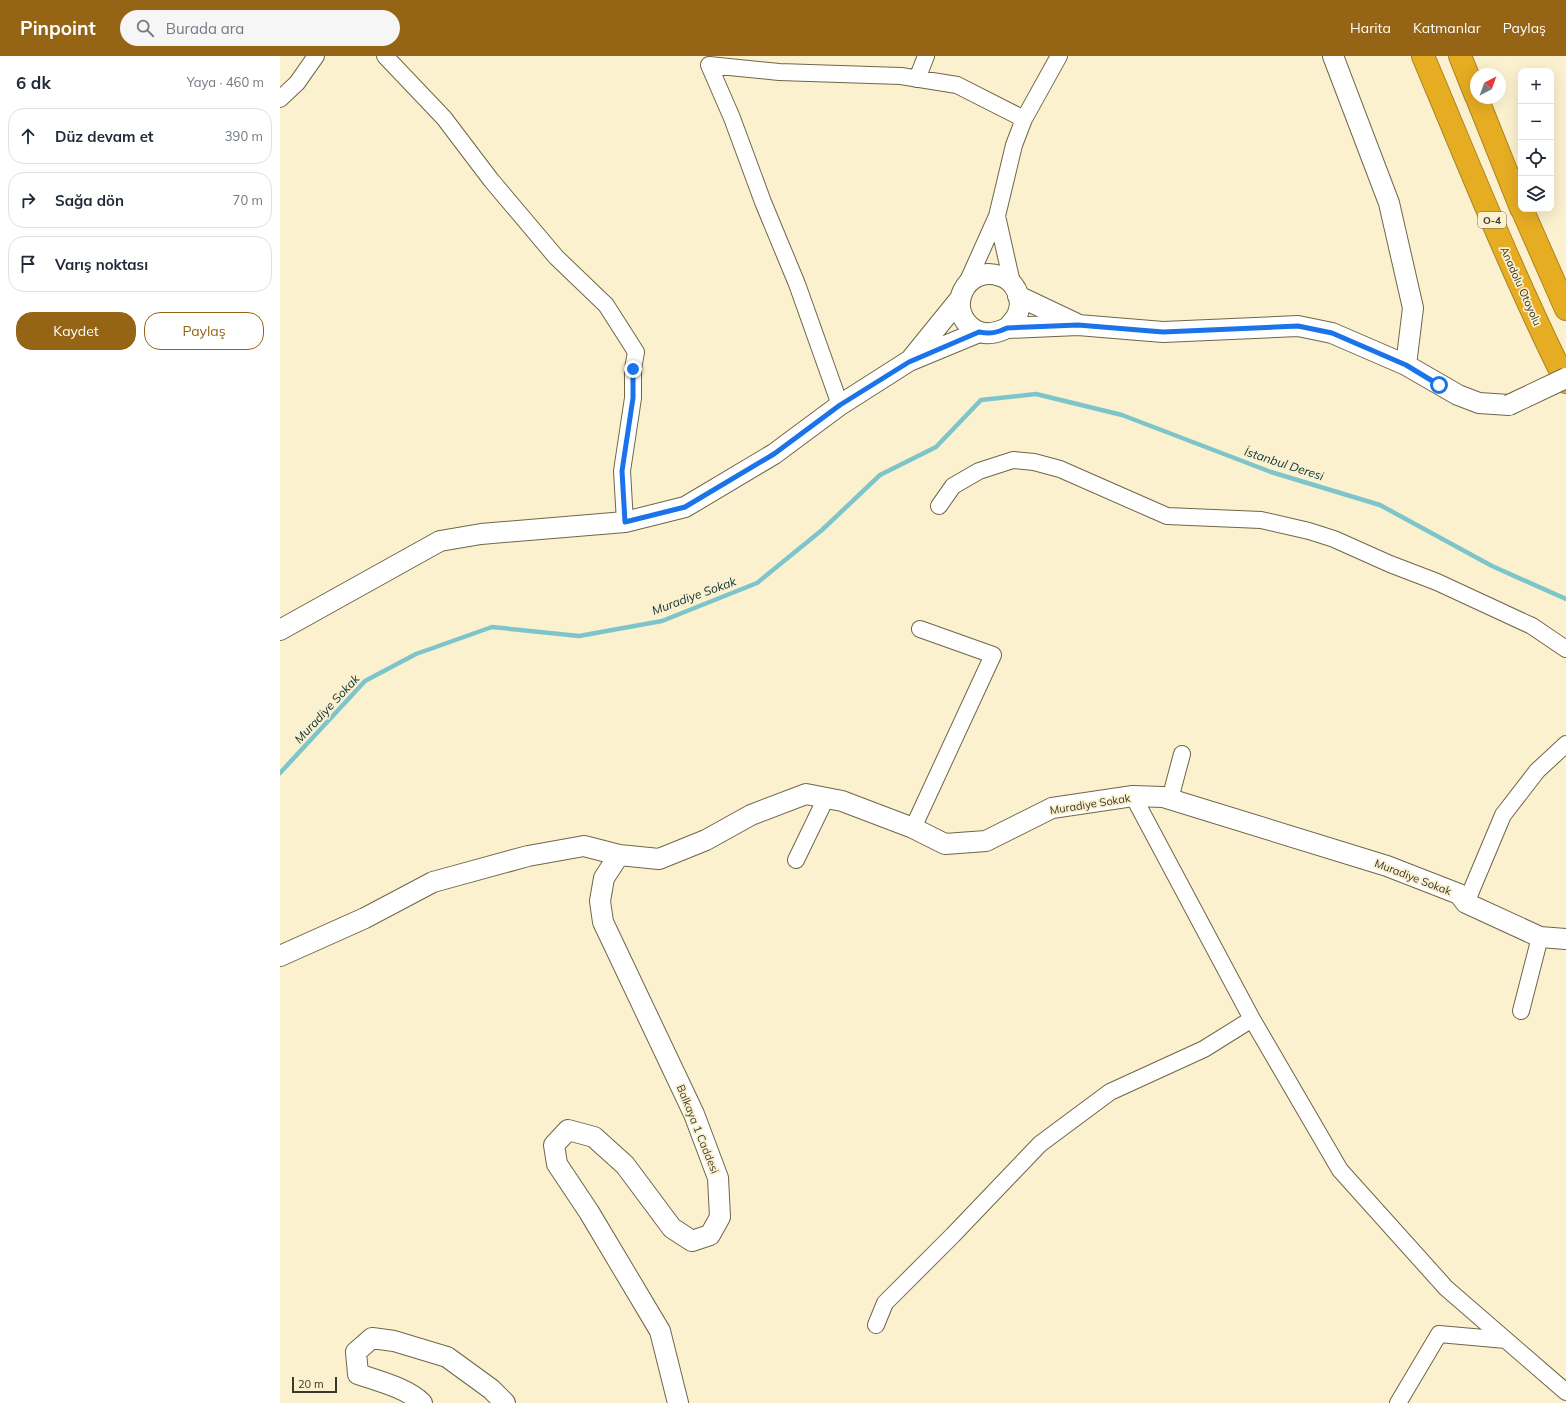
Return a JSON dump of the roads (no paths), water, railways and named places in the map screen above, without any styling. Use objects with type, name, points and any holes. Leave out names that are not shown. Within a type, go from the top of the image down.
[{"type":"highway","name":"Anadolu Otoyolu","points":[[1423,56],[1488,212],[1544,338],[1566,382]]},
{"type":"highway","name":"O-4","points":[[1460,56],[1470,82]]},
{"type":"highway","name":"O-4","points":[[1479,104],[1518,201]]},
{"type":"highway","name":"O-4","points":[[1523,212],[1566,309]]},
{"type":"street","points":[[280,99],[297,83],[316,56]]},
{"type":"street","points":[[385,56],[444,118],[491,180],[556,257],[606,305],[636,352],[633,369],[633,398],[622,471],[625,522]]},
{"type":"street","points":[[917,79],[926,56]]},
{"type":"street","points":[[997,216],[1015,290],[1020,302],[1019,312],[1014,321],[1007,328],[988,334],[979,332],[970,327],[964,319],[960,310],[963,292],[997,216],[1014,145],[1024,119],[1059,56]]},
{"type":"street","points":[[1333,56],[1389,204],[1413,308],[1406,365]]},
{"type":"street","points":[[840,405],[797,284],[763,202],[732,118],[709,65],[779,72],[901,76],[957,85],[1024,119]]},
{"type":"street","points":[[909,362],[975,277],[984,274],[994,274],[1004,277],[1015,290],[1078,325]]},
{"type":"street","points":[[1007,328],[1078,325],[1163,332],[1298,326],[1332,333],[1406,365],[1458,395],[1479,403],[1508,405],[1566,378]]},
{"type":"street","points":[[280,630],[440,541],[481,534],[625,522],[685,507],[774,454],[840,405],[909,362],[979,332]]},
{"type":"street","points":[[939,506],[953,486],[979,471],[1013,460],[1034,462],[1060,469],[1167,516],[1261,520],[1309,530],[1436,582],[1532,626],[1566,649]]},
{"type":"street","points":[[913,828],[993,655],[920,629]]},
{"type":"street","points":[[1466,903],[1503,816],[1536,771],[1566,744]]},
{"type":"street","points":[[1170,800],[1182,754]]},
{"type":"street","name":"Muradiye Sokak","points":[[280,956],[365,918],[433,882],[528,856],[584,846],[619,855],[659,859],[706,840],[751,815],[806,794],[842,802],[913,828],[945,844],[986,841],[1052,808],[1133,796],[1163,797],[1387,866],[1459,894],[1466,903],[1540,937],[1566,939]]},
{"type":"street","points":[[1133,796],[1252,1019],[1340,1170],[1446,1288],[1566,1392]]},
{"type":"street","points":[[796,860],[826,798]]},
{"type":"street","name":"Balkaya 1 Caddesi","points":[[619,855],[604,878],[600,901],[603,922],[694,1114],[718,1178],[720,1218],[710,1235],[692,1242],[672,1228],[625,1165],[594,1137],[568,1130],[554,1144],[557,1164],[589,1212],[660,1331],[678,1403]]},
{"type":"street","points":[[1521,1011],[1540,937]]},
{"type":"street","points":[[876,1325],[885,1303],[953,1235],[1040,1144],[1110,1092],[1204,1049],[1252,1019]]},
{"type":"street","points":[[1398,1403],[1439,1334],[1506,1340]]},
{"type":"street","points":[[422,1403],[416,1397],[387,1383],[358,1374],[356,1352],[372,1338],[394,1341],[448,1357],[490,1389],[505,1403]]},
{"type":"waterway","name":"Muradiye Sokak","points":[[280,773],[365,681],[416,654],[492,627],[579,636],[662,621],[757,583],[822,530],[880,475],[936,447],[981,400],[1036,394],[1122,415],[1271,472],[1380,505],[1492,566],[1566,599]]},
{"type":"water label","name":"İstanbul Deresi","points":[[1284,464]]}]
